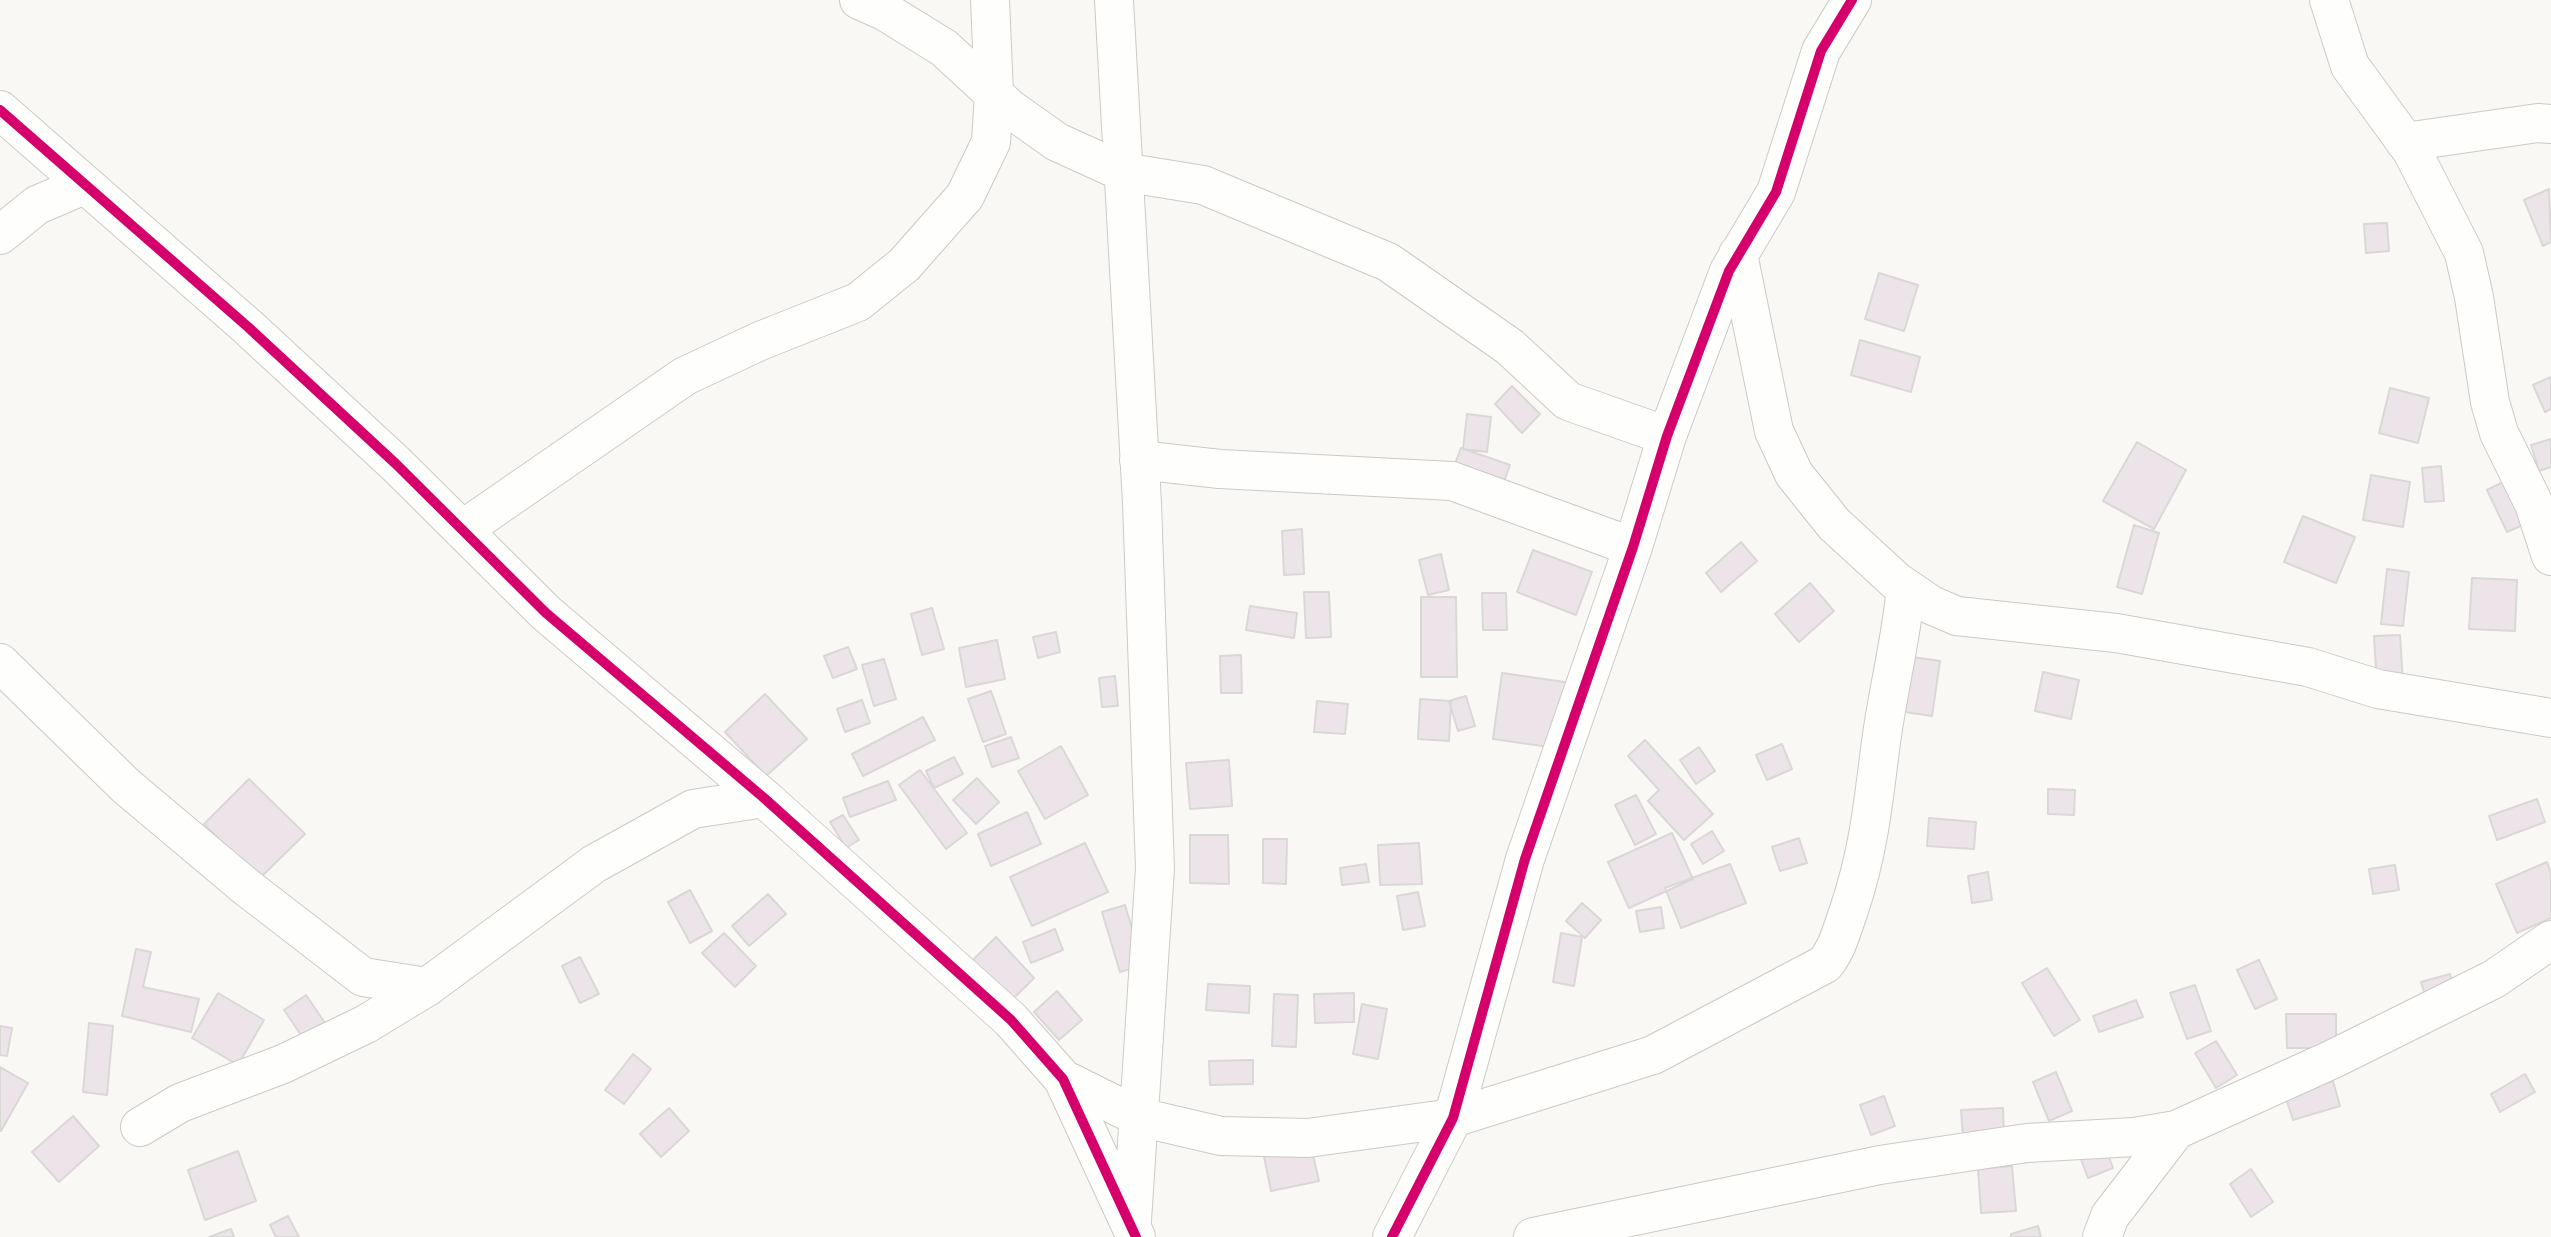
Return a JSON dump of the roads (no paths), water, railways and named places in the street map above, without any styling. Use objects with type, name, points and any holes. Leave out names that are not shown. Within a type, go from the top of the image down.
[{"type":"street","points":[[859,0],[886,12],[944,48],[994,94],[1057,142],[1123,172],[1203,185],[1388,262],[1510,347],[1568,401],[1667,436]]},
{"type":"street","points":[[462,530],[685,376],[760,341],[858,302],[904,265],[965,196],[991,142],[994,94],[990,0]]},
{"type":"street","points":[[1114,0],[1139,460],[1156,868],[1134,1230]]},
{"type":"street","points":[[1404,1235],[1453,1118],[1525,859],[1633,547],[1667,436],[1738,254],[1776,192],[1821,51],[1852,0]]},
{"type":"street","points":[[2329,0],[2350,66],[2405,142],[2464,253],[2474,297],[2490,402],[2499,433],[2534,504],[2551,556]]},
{"type":"street","points":[[0,110],[248,327],[546,612],[764,798],[981,992],[1063,1079],[1134,1230]]},
{"type":"street","points":[[2405,142],[2538,122],[2551,124]]},
{"type":"street","points":[[36,142],[37,205]]},
{"type":"street","points":[[0,235],[37,205],[84,185]]},
{"type":"street","points":[[1738,254],[1774,431],[1794,474],[1834,524],[1906,588],[1931,605],[1956,616],[2116,633],[2308,667],[2378,689],[2551,718]]},
{"type":"street","points":[[1139,460],[1220,469],[1452,481],[1633,547]]},
{"type":"street","points":[[1063,1079],[1139,1117],[1221,1136],[1308,1138],[1453,1118],[1653,1055],[1825,964],[1835,952],[1865,858],[1875,810],[1881,742],[1901,643],[1906,588]]},
{"type":"street","points":[[0,663],[126,786],[245,886],[363,977],[427,987]]},
{"type":"street","points":[[693,809],[696,740]]},
{"type":"street","points":[[140,1127],[180,1103],[283,1064],[366,1024],[427,987],[594,864],[693,809],[764,798]]},
{"type":"street","points":[[1533,1237],[1880,1165],[2027,1143],[2134,1137],[2176,1130],[2333,1059],[2481,985],[2551,940]]},
{"type":"street","points":[[363,977],[366,1024]]},
{"type":"street","points":[[2102,1237],[2110,1216],[2176,1130]]}]
